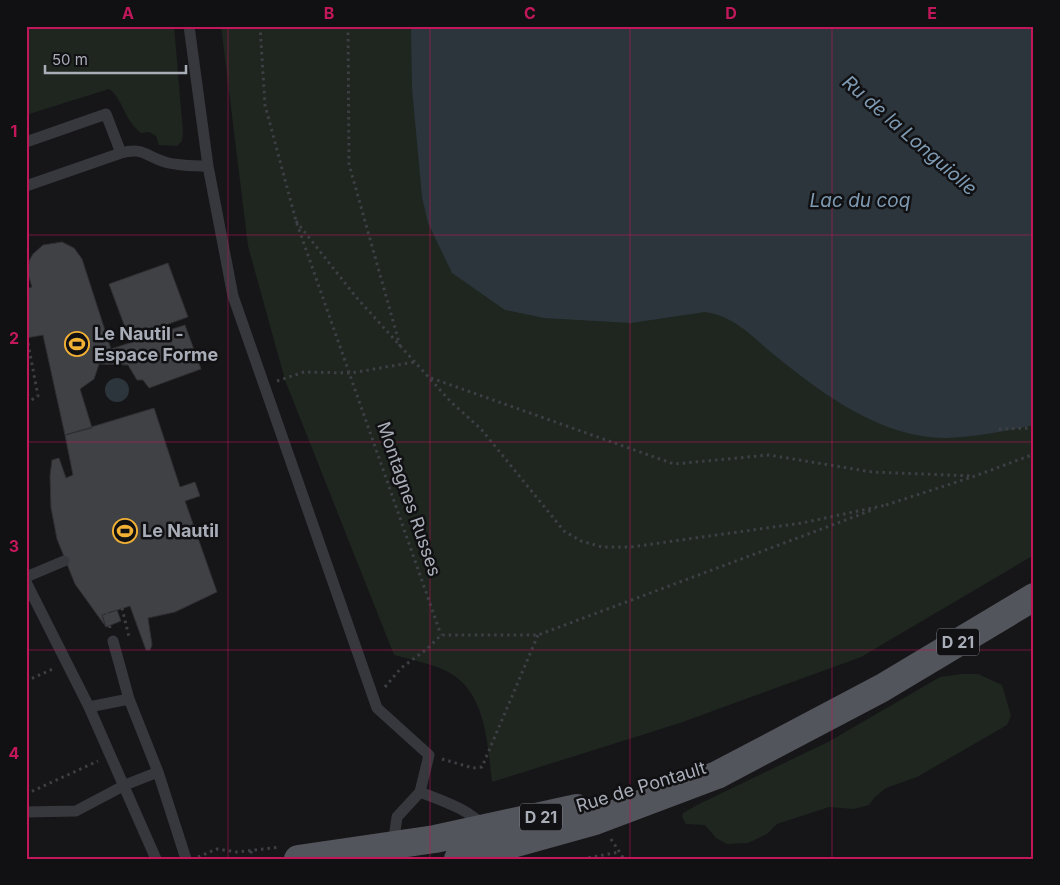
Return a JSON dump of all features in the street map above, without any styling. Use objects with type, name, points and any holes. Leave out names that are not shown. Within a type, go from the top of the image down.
[{"type":"main road","name":"Rue de Pontault","points":[[458,859],[595,821],[717,775],[882,688],[1034,597]]},
{"type":"main road","name":"Rue de Pontault","points":[[291,852],[393,845],[484,830],[590,805],[776,745]]},
{"type":"lane","points":[[190,26],[208,166],[233,296],[377,708],[429,755],[420,792],[397,817],[393,845]]},
{"type":"lane","points":[[26,142],[106,114],[121,153]]},
{"type":"lane","points":[[26,186],[132,150],[143,150],[164,162],[208,166]]},
{"type":"lane","points":[[26,577],[64,561]]},
{"type":"lane","points":[[26,582],[89,707],[156,859]]},
{"type":"lane","points":[[113,641],[129,699],[158,772],[186,859]]},
{"type":"lane","points":[[89,707],[129,699]]},
{"type":"lane","points":[[26,812],[76,811],[125,785],[158,772]]},
{"type":"lane","points":[[420,792],[448,803],[479,820],[484,830]]},
{"type":"path","name":"Montagnes Russes","points":[[260,26],[264,105],[296,221],[351,373],[441,635]]},
{"type":"path","points":[[348,26],[349,164],[401,348]]},
{"type":"path","points":[[296,221],[356,297],[401,348],[481,429],[564,531],[581,541],[602,547],[631,547],[802,523],[886,505]]},
{"type":"path","points":[[26,403],[38,396],[27,338]]},
{"type":"path","points":[[264,385],[304,372],[351,373],[415,362]]},
{"type":"path","points":[[430,378],[674,464],[769,455],[872,472],[975,476]]},
{"type":"path","points":[[999,429],[1034,428]]},
{"type":"path","points":[[377,708],[383,688],[401,668],[427,649],[441,635],[538,635],[886,505],[975,476],[1034,454]]},
{"type":"path","points":[[107,613],[110,624]]},
{"type":"path","points":[[429,755],[473,768],[482,767],[538,635]]},
{"type":"path","points":[[26,681],[66,663]]},
{"type":"path","points":[[26,794],[111,755]]},
{"type":"path","points":[[194,859],[217,849],[236,852],[291,852]]},
{"type":"path","points":[[251,851],[252,859]]},
{"type":"path","points":[[582,859],[619,852]]},
{"type":"shaded area","points":[[26,26],[174,26],[183,132],[182,141],[177,146],[159,145],[156,136],[149,132],[141,133],[135,128],[117,97],[109,89],[26,115]]},
{"type":"shaded area","points":[[221,26],[1034,26],[1034,555],[861,657],[680,723],[492,782],[486,733],[482,717],[468,688],[457,677],[442,669],[394,655],[285,380],[248,246]]},
{"type":"shaded area","points":[[978,674],[1002,685],[1011,716],[1007,725],[917,777],[886,788],[869,805],[854,809],[829,807],[777,824],[767,834],[748,843],[727,844],[716,838],[705,825],[686,824],[682,817],[683,813],[699,804],[828,742],[940,677]]},
{"type":"water","name":"Lac du coq","points":[[411,26],[1034,26],[1034,425],[980,435],[947,438],[901,431],[878,423],[856,413],[815,387],[736,324],[716,314],[705,312],[631,323],[544,318],[505,310],[452,273],[428,223],[422,197],[412,88]]},
{"type":"water","points":[[117,378],[122,379],[128,385],[128,395],[122,401],[117,402],[112,401],[106,395],[105,390],[106,385],[112,379]]},
{"type":"building","name":"Le Nautil - Espace Forme","points":[[62,242],[74,248],[82,259],[111,349],[185,325],[201,369],[149,388],[143,380],[137,380],[128,365],[99,364],[94,379],[80,389],[92,428],[65,435],[43,335],[26,338],[26,289],[32,287],[28,274],[29,261],[33,254],[43,245]]},
{"type":"building","name":"Le Nautil - Espace Forme","points":[[168,263],[188,317],[129,338],[109,284]]},
{"type":"building","name":"Le Nautil","points":[[154,408],[180,487],[195,482],[200,496],[185,501],[217,592],[175,612],[148,618],[152,645],[150,650],[146,650],[130,606],[102,615],[106,627],[75,584],[57,539],[51,508],[50,476],[52,460],[59,458],[66,478],[73,475],[65,435]]},
{"type":"building","points":[[117,610],[121,621],[106,627],[102,615]]},
{"type":"place","name":"Le Nautil - Espace Forme","points":[[77,344]]},
{"type":"place","name":"Le Nautil","points":[[125,531]]},
{"type":"water label","name":"Ru de la Longuiolle","points":[[910,135]]}]
